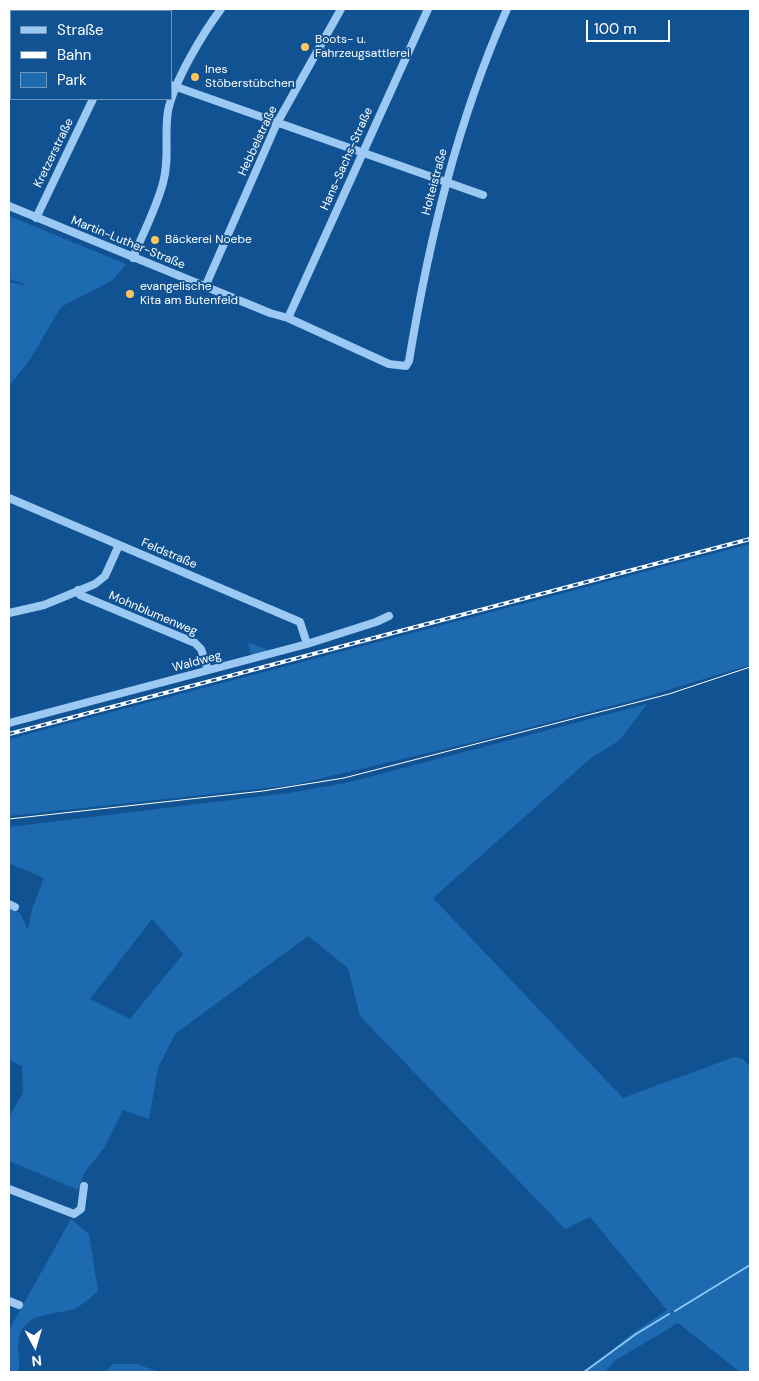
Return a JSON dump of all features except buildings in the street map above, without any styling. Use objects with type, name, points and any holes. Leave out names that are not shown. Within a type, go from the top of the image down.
[{"type":"street","points":[[221,9],[202,37],[174,86],[483,196]]},
{"type":"street","name":"Hebbelstraße","points":[[205,287],[277,123],[341,9]]},
{"type":"street","name":"Hans-Sachs-Straße","points":[[288,318],[428,9]]},
{"type":"street","name":"Holteistraße","points":[[406,366],[409,361],[423,281],[445,182],[474,90],[507,9]]},
{"type":"street","name":"Kretzerstraße","points":[[36,218],[93,100]]},
{"type":"street","points":[[133,258],[163,184],[168,154],[168,111],[171,100]]},
{"type":"street","name":"Martin-Luther-Straße","points":[[9,206],[205,287],[288,318],[389,364],[406,366]]},
{"type":"street","name":"Feldstraße","points":[[9,498],[300,622],[307,644]]},
{"type":"street","points":[[9,613],[44,605],[95,584],[105,576],[118,545]]},
{"type":"street","name":"Mohnblumenweg","points":[[78,590],[80,595],[195,643],[202,649],[208,670]]},
{"type":"street","name":"Waldweg","points":[[9,723],[307,644],[389,616]]},
{"type":"street","points":[[9,1189],[74,1214],[81,1210],[84,1186]]},
{"type":"street","points":[[9,1301],[19,1305]]},
{"type":"green space","points":[[9,216],[126,264],[113,280],[61,307],[29,361],[9,386],[9,282],[25,284],[9,279]]},
{"type":"green space","points":[[750,544],[750,665],[638,699],[474,742],[293,785],[9,816],[9,739]]},
{"type":"green space","points":[[248,642],[270,651],[251,656]]},
{"type":"green space","points":[[647,704],[620,740],[591,758],[433,898],[623,1098],[734,1057],[743,1059],[750,1067],[750,1372],[740,1372],[678,1323],[616,1360],[605,1372],[585,1372],[633,1333],[667,1310],[590,1217],[565,1229],[360,1016],[348,968],[308,936],[175,1034],[158,1068],[149,1119],[123,1110],[104,1148],[85,1172],[78,1190],[9,1161],[9,1117],[23,1093],[22,1066],[9,1060],[9,908],[20,913],[28,930],[32,909],[44,878],[9,863],[9,827],[288,793],[346,783]],"holes":[[[152,919],[183,954],[130,1019],[90,999]]]},
{"type":"green space","points":[[71,1219],[89,1234],[98,1291],[84,1303],[71,1310],[38,1317],[26,1324],[19,1338],[19,1372],[9,1372],[9,1330]]},
{"type":"green space","points":[[113,1364],[137,1364],[159,1372],[105,1372]]},
{"type":"waterway","points":[[675,1311],[750,1265]]},
{"type":"waterway","points":[[584,1372],[636,1334],[669,1314]]},
{"type":"tram line","points":[[9,819],[263,791],[344,778],[669,694],[750,667]]},
{"type":"railway","points":[[9,734],[750,539]]},
{"type":"place","name":"Boots- u. Fahrzeugsattlerei","points":[[305,47]]},
{"type":"place","name":"Ines Stöberstübchen","points":[[195,77]]},
{"type":"place","name":"Bäckerei Noebe","points":[[155,240]]},
{"type":"place","name":"evangelische Kita am Butenfeld","points":[[130,294]]}]
